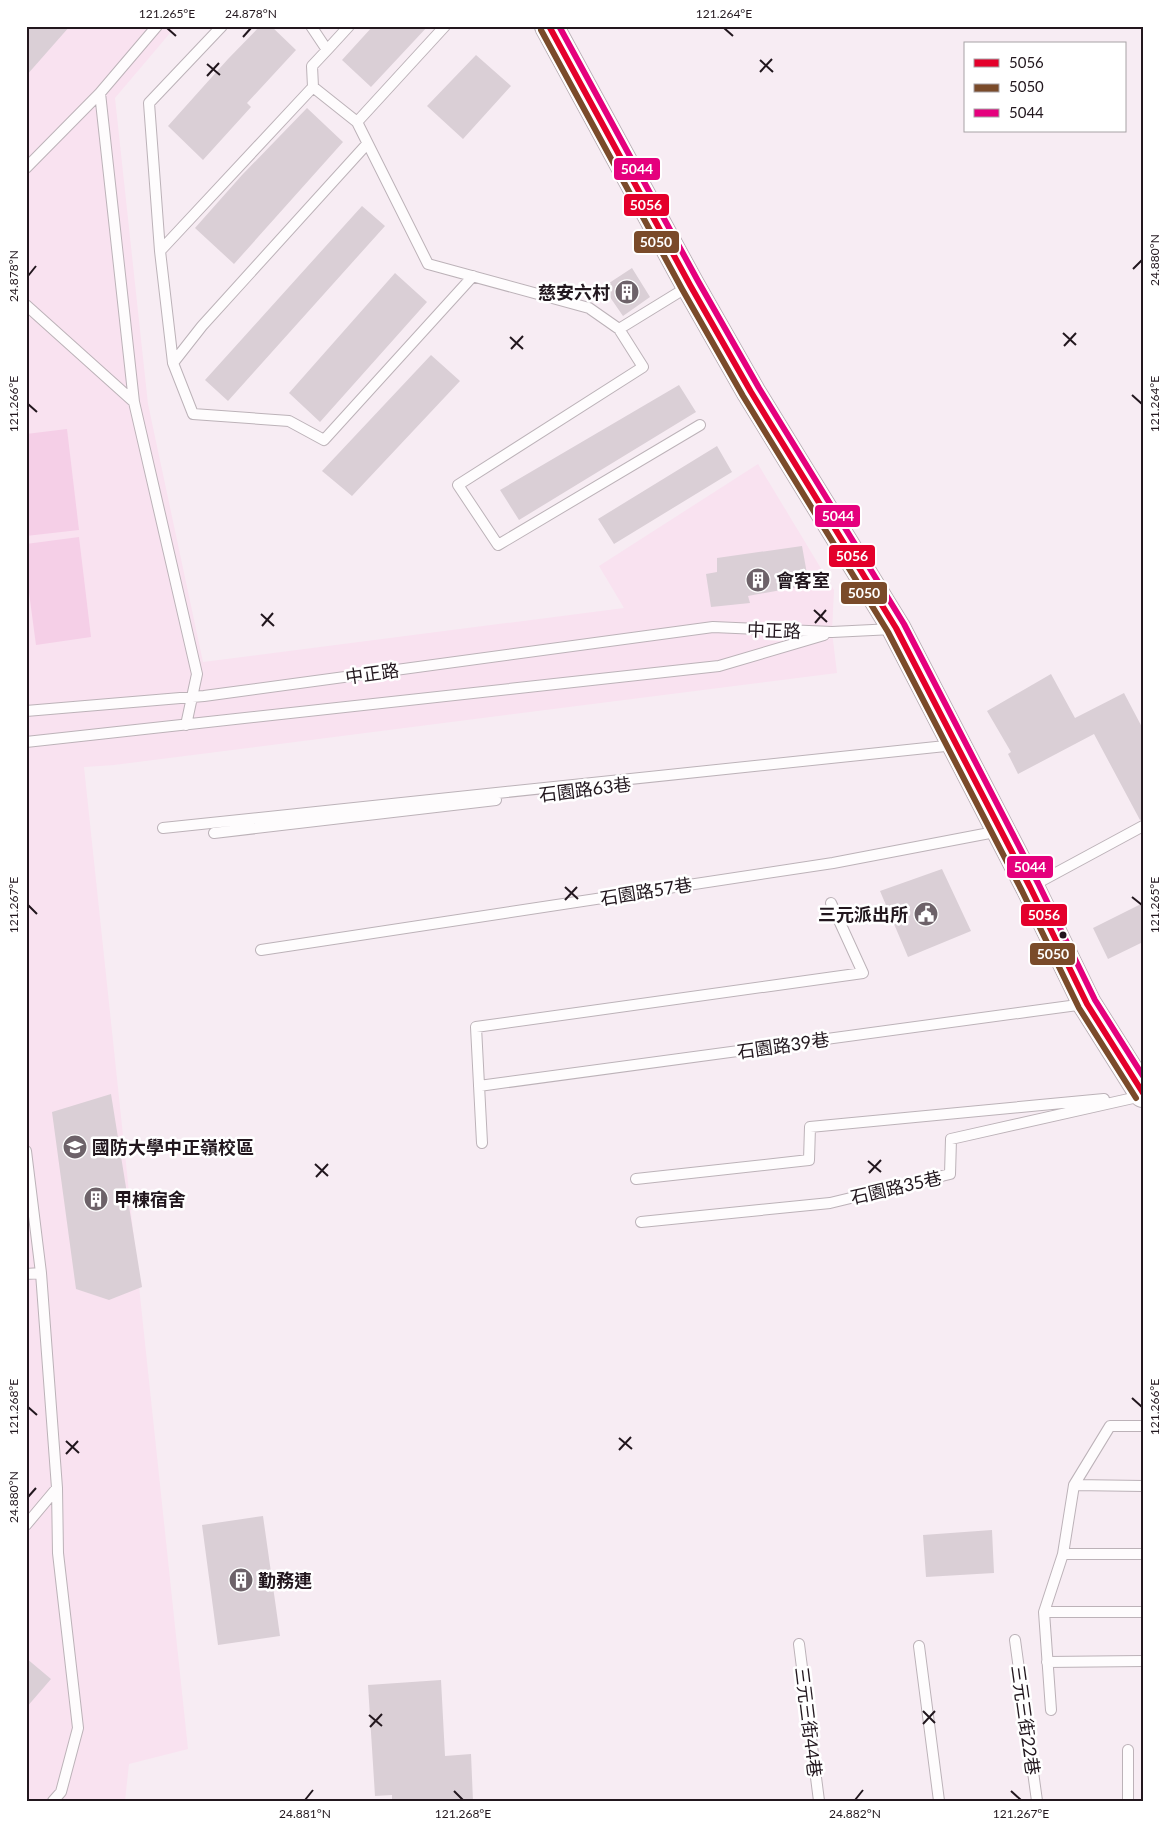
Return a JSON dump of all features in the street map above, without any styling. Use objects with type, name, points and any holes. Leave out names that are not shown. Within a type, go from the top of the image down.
[{"type":"main road","points":[[550,26],[690,285],[751,392],[896,628],[1030,887],[1087,1004],[1143,1095]]},
{"type":"lane","points":[[26,168],[100,93],[157,26]]},
{"type":"lane","points":[[222,26],[149,103],[160,251],[174,363],[193,414],[289,421],[324,440],[473,276]]},
{"type":"lane","points":[[312,26],[327,50]]},
{"type":"lane","points":[[160,251],[313,87],[312,66],[349,26]]},
{"type":"lane","points":[[357,122],[445,26]]},
{"type":"lane","points":[[313,87],[357,122],[428,264],[589,308],[619,329],[644,367],[458,485],[498,545],[700,424]]},
{"type":"lane","points":[[100,93],[134,402],[197,674],[186,725]]},
{"type":"lane","points":[[174,363],[202,326],[367,144]]},
{"type":"lane","points":[[619,329],[690,285]]},
{"type":"lane","points":[[26,305],[134,402]]},
{"type":"lane","name":"中正路","points":[[26,711],[204,696],[713,627],[832,632]]},
{"type":"lane","points":[[832,632],[896,628]]},
{"type":"lane","name":"中正路","points":[[26,742],[719,666],[832,632]]},
{"type":"lane","points":[[163,828],[956,744]]},
{"type":"lane","name":"石園路63巷","points":[[214,833],[956,744]]},
{"type":"lane","points":[[1030,887],[1143,826]]},
{"type":"lane","name":"石園路57巷","points":[[261,950],[833,863],[1001,831]]},
{"type":"lane","points":[[482,1143],[476,1027],[863,973],[831,903]]},
{"type":"lane","name":"石園路39巷","points":[[479,1086],[1087,1004]]},
{"type":"lane","points":[[636,1179],[809,1160],[810,1127],[1143,1095]]},
{"type":"lane","name":"石園路35巷","points":[[641,1222],[830,1203],[950,1174],[952,1140],[1143,1095]]},
{"type":"lane","points":[[26,1151],[41,1273],[58,1488],[58,1552],[78,1728],[61,1792],[53,1801]]},
{"type":"lane","points":[[26,1274],[41,1273]]},
{"type":"lane","points":[[1052,1710],[1044,1612],[1063,1554],[1074,1485],[1110,1426],[1143,1426]]},
{"type":"lane","points":[[1074,1485],[1143,1486]]},
{"type":"lane","points":[[26,1525],[58,1488]]},
{"type":"lane","points":[[1063,1554],[1143,1554]]},
{"type":"lane","points":[[1044,1612],[1143,1612]]},
{"type":"lane","name":"三元三街22巷","points":[[1015,1640],[1038,1801]]},
{"type":"lane","name":"三元三街44巷","points":[[799,1644],[819,1801]]},
{"type":"lane","points":[[919,1646],[939,1801]]},
{"type":"lane","points":[[1047,1662],[1143,1661]]},
{"type":"lane","points":[[1128,1750],[1128,1801]]},
{"type":"shaded area","name":"國防大學中正嶺校區","points":[[26,26],[176,26],[115,98],[148,404],[203,662],[624,608],[599,566],[758,464],[834,590],[832,632],[837,673],[114,765],[84,767],[188,1749],[129,1764],[125,1801],[26,1801]]},
{"type":"shaded area","points":[[67,429],[79,530],[26,536],[26,434]]},
{"type":"shaded area","points":[[79,537],[91,637],[36,645],[26,570],[26,544]]},
{"type":"building","points":[[26,26],[70,26],[26,76]]},
{"type":"building","points":[[260,26],[271,26],[296,50],[247,103],[251,107],[203,160],[168,126]]},
{"type":"building","points":[[373,26],[428,26],[371,87],[342,60]]},
{"type":"building","points":[[476,55],[511,86],[463,139],[427,106]]},
{"type":"building","points":[[307,108],[343,142],[234,264],[195,228],[242,175]]},
{"type":"building","points":[[362,206],[385,226],[228,401],[205,380]]},
{"type":"building","name":"慈安六村","points":[[632,268],[650,297],[623,316],[603,287]]},
{"type":"building","points":[[395,273],[427,302],[320,422],[289,393]]},
{"type":"building","points":[[431,355],[460,381],[352,496],[322,471]]},
{"type":"building","points":[[679,385],[696,412],[519,520],[500,490]]},
{"type":"building","points":[[717,446],[732,472],[614,544],[598,519]]},
{"type":"building","name":"會客室","points":[[802,546],[809,585],[748,596],[750,603],[711,607],[706,574],[717,572],[717,558]]},
{"type":"building","points":[[1051,674],[1075,718],[1124,693],[1143,729],[1143,819],[1140,820],[1094,734],[1018,774],[1008,754],[1011,752],[987,711]]},
{"type":"building","name":"三元派出所","points":[[942,869],[971,931],[908,957],[880,891]]},
{"type":"building","points":[[1143,903],[1143,942],[1108,959],[1093,928]]},
{"type":"building","name":"甲棟宿舍","points":[[111,1094],[142,1287],[109,1300],[76,1289],[52,1112]]},
{"type":"building","name":"勤務連","points":[[263,1516],[280,1636],[218,1645],[202,1525]]},
{"type":"building","points":[[992,1530],[994,1573],[926,1577],[923,1535]]},
{"type":"building","points":[[26,1658],[51,1679],[26,1708]]},
{"type":"building","points":[[441,1680],[445,1756],[471,1754],[473,1801],[392,1801],[392,1795],[375,1796],[368,1685]]},
{"type":"transit line","name":"5056","points":[[549,26],[690,285],[751,392],[896,628],[1030,887],[1087,1004],[1143,1093]]},
{"type":"transit line","name":"5044","points":[[559,26],[698,281],[759,388],[904,624],[1038,883],[1095,1000],[1143,1076]]},
{"type":"transit line","name":"5050","points":[[541,30],[682,289],[743,396],[888,632],[1022,891],[1079,1008],[1136,1098]]},
{"type":"place","name":"慈安六村","points":[[627,292]]},
{"type":"place","name":"會客室","points":[[758,580]]},
{"type":"place","name":"三元派出所","points":[[926,914]]},
{"type":"place","name":"國防大學中正嶺校區","points":[[75,1147]]},
{"type":"place","name":"甲棟宿舍","points":[[96,1199]]},
{"type":"place","name":"勤務連","points":[[241,1580]]}]
